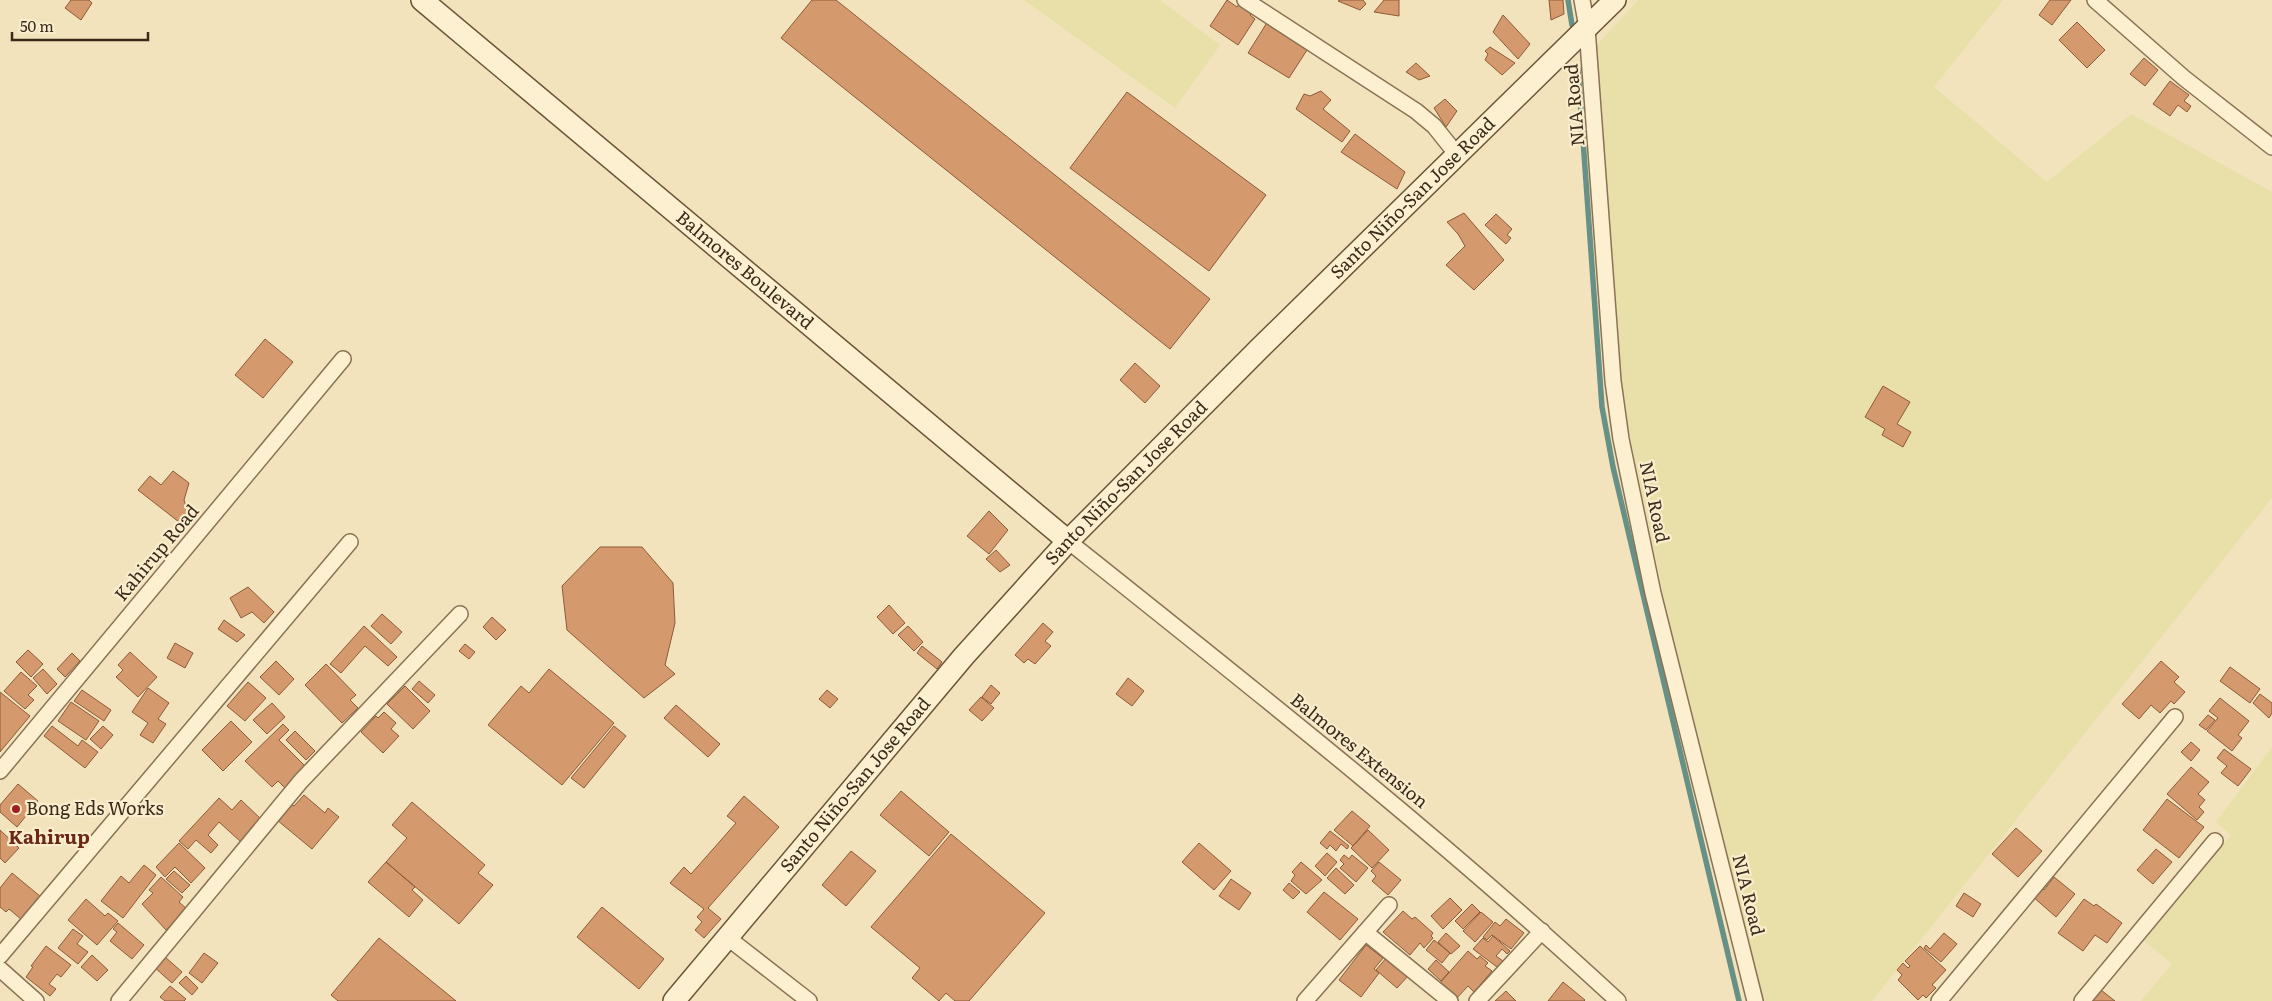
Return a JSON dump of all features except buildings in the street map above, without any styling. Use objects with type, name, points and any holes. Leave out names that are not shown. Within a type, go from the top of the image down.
[{"type":"main road","name":"Balmores Boulevard","points":[[422,0],[1068,541]]},
{"type":"main road","name":"Santo Niño-San Jose Road","points":[[674,1001],[964,656],[1068,541],[1253,355],[1615,0]]},
{"type":"street","points":[[1244,0],[1416,111],[1434,126],[1458,156]]},
{"type":"street","name":"NIA Road","points":[[1582,0],[1587,28],[1613,382],[1621,439],[1654,593],[1755,1001]]},
{"type":"street","points":[[2095,0],[2184,78],[2272,146]]},
{"type":"street","name":"Kahirup Road","points":[[0,771],[343,359]]},
{"type":"street","name":"Balmores Extension","points":[[1068,541],[1370,783],[1542,931],[1618,1001]]},
{"type":"street","points":[[0,956],[350,542]]},
{"type":"street","points":[[119,1001],[301,781],[460,614]]},
{"type":"street","points":[[1939,1001],[2174,717]]},
{"type":"street","points":[[2082,1001],[2215,841]]},
{"type":"street","points":[[1305,1001],[1389,905]]},
{"type":"street","points":[[1477,1001],[1542,931]]},
{"type":"street","points":[[1365,932],[1450,1001]]},
{"type":"street","points":[[728,938],[809,1001]]},
{"type":"street","points":[[0,969],[36,1001]]},
{"type":"shaded area","points":[[1024,0],[1160,0],[1220,45],[1175,108]]},
{"type":"shaded area","points":[[1638,0],[2003,0],[1934,87],[2047,182],[2131,114],[2272,192],[2272,498],[1872,1001],[1762,1001],[1666,607],[1621,392],[1597,45]]},
{"type":"shaded area","points":[[2272,747],[2272,1001],[2141,1001],[2172,964],[2144,941],[2231,835],[2216,822]]},
{"type":"waterway","points":[[1568,0],[1572,25]]},
{"type":"waterway","points":[[1578,69],[1602,407],[1613,467],[1739,1001]]},
{"type":"place","name":"Bong Eds Works","points":[[16,809]]},
{"type":"district","name":"Kahirup","points":[[49,837]]}]
